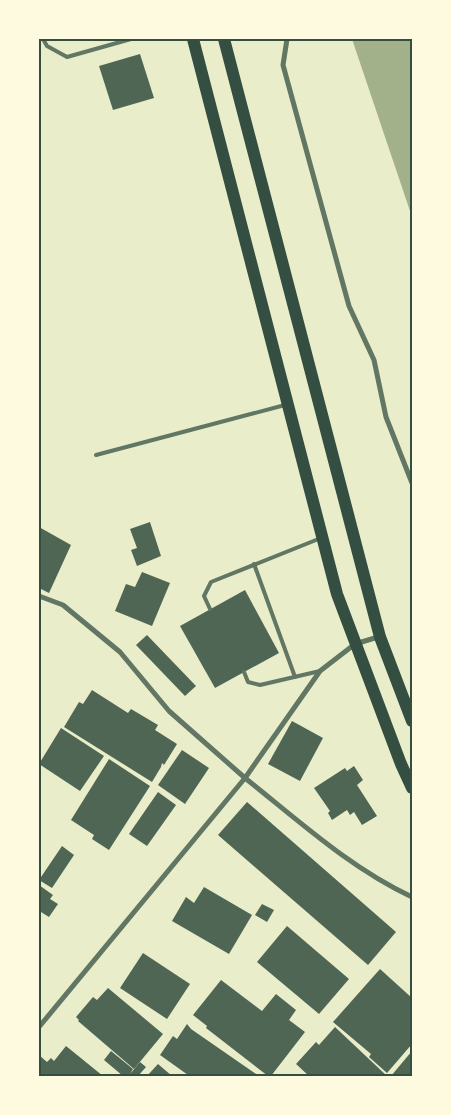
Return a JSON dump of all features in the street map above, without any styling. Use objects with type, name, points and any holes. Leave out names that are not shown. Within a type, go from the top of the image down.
[{"type":"main road","points":[[193,39],[290,404],[337,594],[355,644],[366,666],[401,764],[412,788]]},
{"type":"main road","points":[[224,39],[380,637],[412,721]]},
{"type":"street","points":[[287,39],[283,65],[335,258],[349,306],[374,360],[386,417],[412,482]]},
{"type":"street","points":[[39,596],[63,606],[120,652],[169,711],[245,778],[346,859],[385,884],[412,896]]},
{"type":"street","points":[[39,1027],[245,778],[320,671],[355,644],[380,637]]},
{"type":"lane","points":[[43,39],[47,46],[67,56],[132,39]]},
{"type":"lane","points":[[96,455],[290,404]]},
{"type":"lane","points":[[210,609],[204,596],[211,582],[323,538]]},
{"type":"lane","points":[[254,564],[294,677]]},
{"type":"lane","points":[[244,672],[248,682],[260,685],[320,671]]},
{"type":"shaded area","points":[[352,39],[412,39],[412,217],[410,211]]},
{"type":"building","points":[[140,54],[154,98],[113,110],[99,66]]},
{"type":"building","points":[[150,522],[161,556],[137,566],[131,550],[137,548],[130,529]]},
{"type":"building","points":[[39,527],[71,545],[49,593],[39,588]]},
{"type":"building","points":[[142,572],[170,583],[152,626],[115,611],[126,584],[135,587]]},
{"type":"building","points":[[245,590],[279,653],[215,688],[180,626]]},
{"type":"building","points":[[147,635],[196,686],[185,696],[136,645]]},
{"type":"building","points":[[92,690],[128,713],[131,709],[158,725],[155,730],[177,744],[164,765],[162,763],[152,782],[64,727],[79,702],[83,704]]},
{"type":"building","points":[[292,721],[323,738],[300,781],[268,764]]},
{"type":"building","points":[[61,728],[104,756],[80,791],[39,764]]},
{"type":"building","points":[[182,750],[209,768],[185,804],[158,785]]},
{"type":"building","points":[[109,759],[150,786],[109,850],[92,839],[94,835],[71,820]]},
{"type":"building","points":[[354,766],[363,780],[357,785],[377,816],[362,825],[354,812],[350,815],[347,810],[332,820],[328,813],[330,811],[314,788],[345,768],[347,771]]},
{"type":"building","points":[[158,792],[176,805],[147,846],[129,834]]},
{"type":"building","points":[[247,802],[396,932],[368,965],[218,835]]},
{"type":"building","points":[[62,846],[74,855],[52,888],[39,880]]},
{"type":"building","points":[[39,885],[53,895],[50,899],[58,904],[49,917],[41,912],[39,915]]},
{"type":"building","points":[[204,887],[252,915],[229,954],[172,921],[186,897],[194,903]]},
{"type":"building","points":[[262,904],[274,910],[267,922],[255,915]]},
{"type":"building","points":[[287,926],[349,979],[319,1014],[257,962]]},
{"type":"building","points":[[143,953],[190,984],[167,1019],[120,988]]},
{"type":"building","points":[[380,969],[412,998],[412,1044],[387,1073],[369,1057],[371,1054],[333,1022]]},
{"type":"building","points":[[221,980],[262,1011],[276,994],[296,1010],[289,1020],[305,1032],[271,1076],[268,1076],[206,1028],[207,1026],[193,1015]]},
{"type":"building","points":[[108,988],[163,1034],[134,1069],[78,1021],[76,1017],[93,997],[97,1000]]},
{"type":"building","points":[[187,1024],[191,1029],[259,1076],[187,1076],[160,1055],[173,1036],[177,1039]]},
{"type":"building","points":[[335,1027],[387,1076],[309,1076],[296,1064],[316,1042],[319,1045]]},
{"type":"building","points":[[66,1046],[103,1076],[39,1076],[39,1055],[47,1062],[51,1058],[54,1061]]},
{"type":"building","points":[[111,1051],[133,1069],[130,1074],[140,1062],[146,1067],[138,1076],[123,1076],[104,1060]]},
{"type":"building","points":[[412,1051],[412,1076],[391,1076]]},
{"type":"building","points":[[158,1064],[172,1076],[147,1076]]}]
